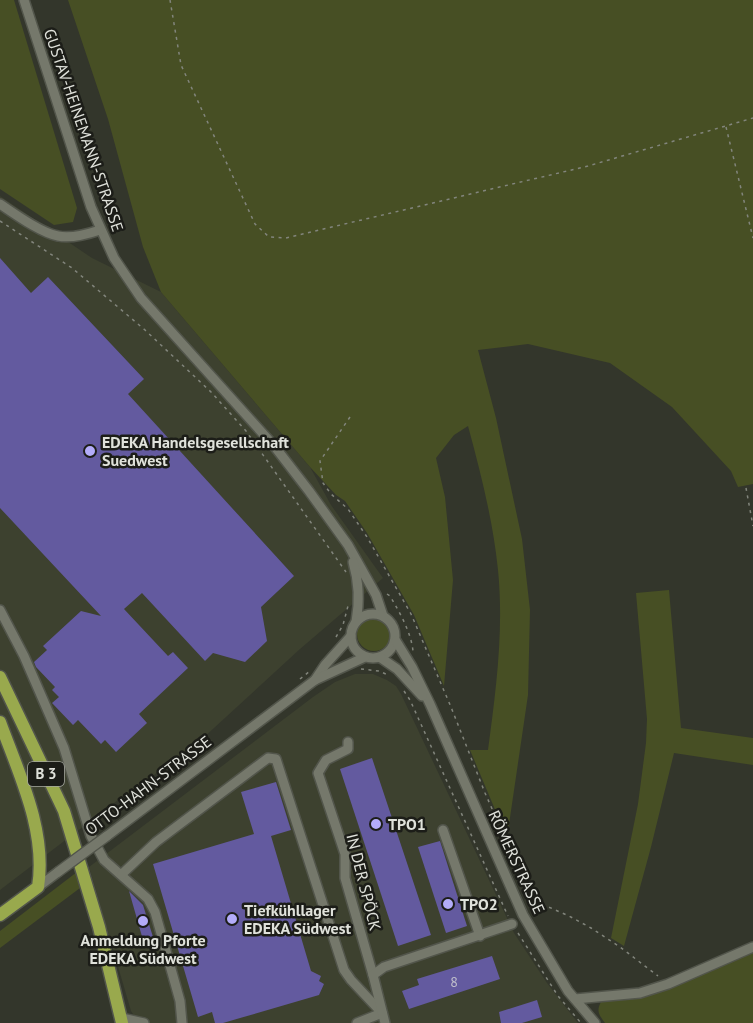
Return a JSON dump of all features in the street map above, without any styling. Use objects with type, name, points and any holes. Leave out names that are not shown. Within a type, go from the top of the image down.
[{"type":"main road","name":"B 3","points":[[0,677],[64,811],[99,927],[122,1020]]},
{"type":"main road","name":"B 3","points":[[0,722],[33,821],[41,856],[38,887]]},
{"type":"main road","name":"OTTO-HAHN-STRASSE","points":[[0,915],[38,887]]},
{"type":"street","name":"GUSTAV-HEINEMANN-STRASSE","points":[[24,0],[65,130],[100,230],[114,258],[141,298],[275,447],[348,545],[376,595],[383,616]]},
{"type":"street","points":[[0,204],[25,221],[58,236],[79,236],[100,230]]},
{"type":"street","name":"GUSTAV-HEINEMANN-STRASSE","points":[[348,545],[358,577],[360,598],[356,622]]},
{"type":"street","points":[[0,610],[24,656],[64,748],[92,836],[104,860],[148,899],[155,912],[180,1000],[182,1023]]},
{"type":"street","points":[[369,614],[383,616],[394,627],[396,641],[387,654],[381,658],[365,657],[354,648],[351,636],[356,622],[369,614]]},
{"type":"street","name":"OTTO-HAHN-STRASSE","points":[[315,680],[351,636]]},
{"type":"street","name":"RÖMERSTRASSE","points":[[396,641],[430,704],[523,915],[568,991],[595,1023]]},
{"type":"street","name":"OTTO-HAHN-STRASSE","points":[[38,887],[315,680],[346,668],[365,657]]},
{"type":"street","name":"RÖMERSTRASSE","points":[[381,658],[394,673],[430,704]]},
{"type":"street","name":"IN DER SPÖCK","points":[[348,742],[348,748],[326,760],[318,773],[345,854],[345,878],[385,1023]]},
{"type":"street","points":[[122,874],[156,843],[268,758],[276,759],[344,970],[351,981],[382,1012],[357,1023]]},
{"type":"street","points":[[443,830],[480,936]]},
{"type":"street","points":[[373,975],[384,967],[512,924]]},
{"type":"street","points":[[575,999],[640,993],[668,984],[753,947]]},
{"type":"street","points":[[122,1020],[144,1023]]},
{"type":"path","points":[[170,0],[181,65],[255,224],[269,237],[286,238],[588,166],[753,118]]},
{"type":"path","points":[[725,126],[753,238]]},
{"type":"path","points":[[0,220],[72,268],[145,330],[211,392],[246,431],[347,574]]},
{"type":"path","points":[[350,417],[320,461],[323,483],[331,494],[348,509],[368,537],[411,614],[451,707],[484,793],[529,892],[535,901],[569,916],[620,947],[668,984]]},
{"type":"path","points":[[746,488],[753,526]]},
{"type":"path","points":[[376,595],[384,592],[390,596],[406,627],[412,640],[413,651],[406,659]]},
{"type":"path","points":[[336,654],[331,648],[343,625],[350,600],[360,598]]},
{"type":"path","points":[[346,668],[394,673]]},
{"type":"path","points":[[401,687],[410,700],[512,924],[558,996],[581,1023]]},
{"type":"shaded area","points":[[0,196],[92,258],[161,292],[310,467],[331,505],[383,578],[300,649],[190,750],[122,797],[0,890]]},
{"type":"shaded area","points":[[355,674],[373,674],[396,686],[514,933],[547,983],[578,1023],[146,1023],[135,1017],[131,1011],[89,867],[313,697],[335,682]]},
{"type":"green space","points":[[0,0],[14,0],[77,208],[73,222],[54,225],[0,189]]},
{"type":"green space","points":[[68,0],[753,0],[753,484],[738,487],[731,471],[672,407],[610,363],[528,344],[478,350],[496,418],[522,539],[530,610],[528,695],[507,838],[470,750],[488,750],[500,638],[500,593],[493,534],[468,426],[454,435],[436,458],[445,497],[453,580],[444,686],[414,615],[367,533],[345,501],[336,495],[310,467],[161,292],[143,247],[108,119]]},
{"type":"green space","points":[[669,590],[681,728],[753,738],[753,765],[674,753],[624,946],[611,938],[638,804],[647,719],[636,593]]},
{"type":"green space","points":[[374,617],[386,622],[391,634],[386,646],[374,651],[362,646],[357,634],[362,622]]},
{"type":"green space","points":[[77,872],[80,888],[0,948],[0,931]]},
{"type":"green space","points":[[753,950],[753,1023],[605,1023],[600,1015],[598,1010],[601,1002],[634,998]]},
{"type":"building","name":"EDEKA Handelsgesellschaft Suedwest","points":[[0,258],[31,293],[48,277],[144,379],[128,394],[294,576],[261,607],[267,641],[245,662],[213,653],[205,661],[142,593],[124,609],[168,656],[173,652],[188,668],[139,714],[147,723],[116,752],[105,740],[101,744],[78,720],[73,725],[52,703],[59,697],[52,690],[55,687],[34,662],[47,650],[43,646],[81,611],[101,616],[0,508]]},
{"type":"building","name":"TPO1","points":[[372,758],[431,935],[398,946],[340,769]]},
{"type":"building","name":"Tiefkühllager EDEKA Südwest","points":[[276,782],[291,830],[271,836],[311,971],[321,976],[319,981],[324,984],[319,995],[223,1023],[215,1023],[212,1012],[198,1017],[153,864],[254,834],[241,792]]},
{"type":"building","name":"TPO2","points":[[440,841],[467,926],[446,933],[418,847]]},
{"type":"building","name":"Anmeldung Pforte EDEKA Südwest","points":[[129,891],[143,905],[153,937],[143,940]]},
{"type":"building","points":[[492,956],[500,979],[409,1009],[402,991],[419,985],[417,979]]},
{"type":"building","points":[[537,1000],[542,1017],[522,1023],[501,1023],[499,1012]]},
{"type":"place","name":"EDEKA Handelsgesellschaft Suedwest","points":[[90,451]]},
{"type":"place","name":"TPO1","points":[[376,824]]},
{"type":"place","name":"TPO2","points":[[448,904]]},
{"type":"place","name":"Tiefkühllager EDEKA Südwest","points":[[232,919]]},
{"type":"place","name":"Anmeldung Pforte EDEKA Südwest","points":[[143,921]]}]
